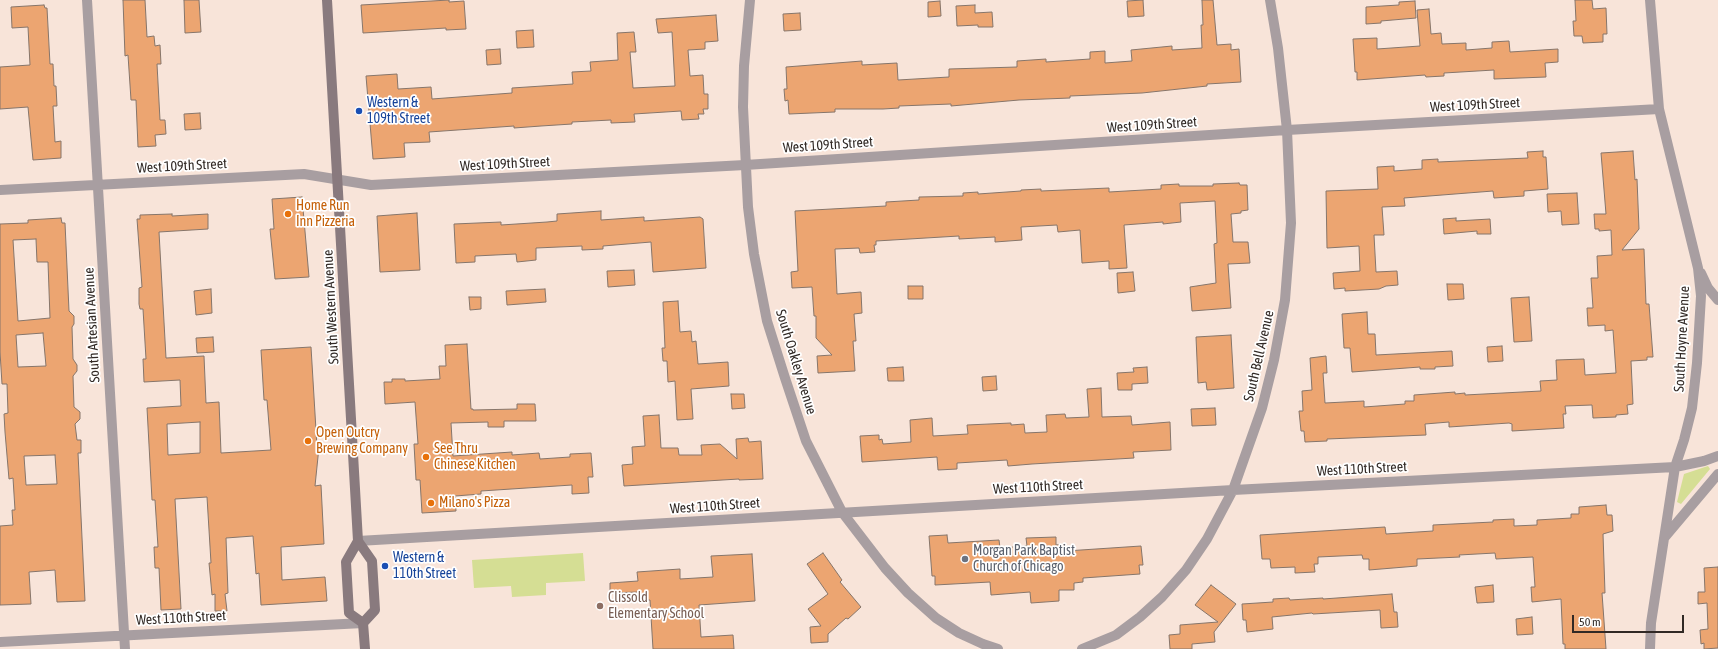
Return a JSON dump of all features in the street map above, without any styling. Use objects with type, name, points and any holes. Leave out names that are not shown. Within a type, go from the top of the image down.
[{"type":"main road","name":"South Western Avenue","points":[[327,0],[358,541]]},
{"type":"main road","points":[[363,623],[349,613],[346,562],[358,541],[372,561],[374,582],[375,610],[363,623],[365,649]]},
{"type":"street","name":"South Artesian Avenue","points":[[86,0],[125,649]]},
{"type":"street","name":"South Oakley Avenue","points":[[750,0],[744,66],[748,207],[754,254],[767,321],[784,378],[806,441],[842,512],[885,568],[913,598],[936,618],[959,633],[998,649]]},
{"type":"street","name":"South Bell Avenue","points":[[1082,649],[1116,635],[1140,618],[1186,570],[1207,539],[1233,490],[1262,408],[1274,360],[1286,300],[1291,223],[1287,130],[1278,48],[1270,0]]},
{"type":"street","name":"South Hoyne Avenue","points":[[1650,0],[1659,109],[1698,268],[1701,296],[1692,400],[1684,440],[1675,467],[1651,623],[1650,649]]},
{"type":"street","name":"West 109th Street","points":[[0,190],[304,174],[371,185],[746,165],[1287,130],[1659,109]]},
{"type":"street","points":[[1698,268],[1708,288],[1718,300]]},
{"type":"street","name":"West 110th Street","points":[[358,541],[1233,490],[1675,467],[1704,461],[1718,456]]},
{"type":"street","points":[[1663,539],[1718,474]]},
{"type":"street","name":"West 110th Street","points":[[0,642],[363,623]]},
{"type":"green space","points":[[1708,466],[1710,469],[1681,504],[1677,502],[1684,474]]},
{"type":"green space","points":[[583,553],[585,581],[546,583],[546,595],[512,597],[511,586],[474,588],[472,560]]},
{"type":"building","points":[[123,0],[145,0],[147,37],[154,36],[155,46],[160,45],[161,64],[157,64],[160,120],[165,120],[166,134],[155,135],[156,146],[138,147],[136,100],[131,100],[128,55],[125,56]]},
{"type":"building","points":[[184,0],[199,0],[201,32],[185,33]]},
{"type":"building","points":[[449,0],[449,2],[464,1],[466,29],[446,30],[446,28],[363,33],[361,5]]},
{"type":"building","points":[[1143,0],[1144,16],[1128,17],[1127,1]]},
{"type":"building","points":[[1202,0],[1213,0],[1217,45],[1231,44],[1231,50],[1239,49],[1241,82],[1207,84],[1207,86],[1142,93],[1070,96],[1070,98],[1019,100],[951,106],[951,104],[899,106],[899,108],[883,109],[835,109],[835,112],[789,114],[788,100],[785,101],[784,89],[787,89],[786,67],[862,61],[862,65],[897,63],[898,80],[949,77],[949,69],[1017,67],[1017,61],[1046,59],[1046,62],[1090,59],[1090,52],[1105,51],[1105,63],[1132,61],[1131,50],[1172,46],[1172,50],[1202,48]]},
{"type":"building","points":[[1575,0],[1592,0],[1593,9],[1606,8],[1607,34],[1603,34],[1603,42],[1583,43],[1582,36],[1574,36],[1573,21],[1576,21]]},
{"type":"building","points":[[940,1],[941,16],[928,17],[928,2]]},
{"type":"building","points":[[1415,1],[1416,18],[1366,24],[1366,7],[1399,5],[1399,2]]},
{"type":"building","points":[[44,5],[45,8],[47,8],[50,64],[53,64],[54,86],[56,86],[57,106],[53,106],[55,142],[61,141],[61,158],[33,160],[28,107],[0,109],[0,67],[30,65],[28,27],[12,28],[11,7]]},
{"type":"building","points":[[975,5],[975,13],[992,12],[993,27],[978,27],[978,25],[957,26],[956,6]]},
{"type":"building","points":[[1429,9],[1431,34],[1441,33],[1442,44],[1466,43],[1466,50],[1492,48],[1492,42],[1509,41],[1510,52],[1558,49],[1558,62],[1545,63],[1546,77],[1494,79],[1494,70],[1444,73],[1444,76],[1426,77],[1425,75],[1357,80],[1357,72],[1355,72],[1353,39],[1377,38],[1377,49],[1420,46],[1417,10]]},
{"type":"building","points":[[800,13],[801,30],[784,31],[783,14]]},
{"type":"building","points":[[716,15],[718,41],[705,42],[705,49],[688,50],[690,76],[703,75],[704,94],[708,94],[708,109],[703,109],[704,114],[698,114],[699,119],[682,120],[681,111],[634,114],[635,122],[611,123],[611,120],[572,122],[572,124],[514,128],[514,126],[429,132],[430,142],[404,143],[405,157],[373,159],[366,76],[397,74],[398,89],[431,87],[432,99],[512,93],[512,88],[573,84],[572,72],[591,71],[590,62],[618,60],[617,33],[634,32],[636,52],[630,52],[633,88],[675,86],[672,32],[658,33],[656,19]]},
{"type":"building","points":[[533,30],[534,47],[517,48],[516,31]]},
{"type":"building","points":[[500,49],[501,64],[487,65],[486,50]]},
{"type":"building","points":[[200,113],[201,129],[185,130],[184,114]]},
{"type":"building","points":[[1543,151],[1543,157],[1546,157],[1548,189],[1524,191],[1524,196],[1494,198],[1493,191],[1404,198],[1405,206],[1382,207],[1384,235],[1374,235],[1376,272],[1397,271],[1398,285],[1386,286],[1379,289],[1345,291],[1345,288],[1334,289],[1333,273],[1360,271],[1359,246],[1327,248],[1326,191],[1378,189],[1377,167],[1394,166],[1394,171],[1422,169],[1422,160],[1438,159],[1438,162],[1528,158],[1527,152]]},
{"type":"building","points":[[1633,151],[1635,180],[1637,179],[1639,229],[1622,250],[1644,249],[1646,304],[1649,304],[1653,357],[1647,357],[1647,360],[1631,361],[1633,404],[1627,405],[1628,414],[1616,415],[1616,417],[1593,418],[1592,405],[1565,406],[1566,414],[1563,414],[1564,428],[1512,431],[1512,424],[1509,423],[1449,427],[1449,422],[1425,424],[1426,435],[1327,439],[1327,441],[1305,442],[1304,431],[1301,431],[1299,411],[1303,411],[1302,391],[1312,390],[1310,358],[1326,356],[1327,373],[1323,373],[1325,403],[1364,401],[1364,407],[1405,404],[1405,401],[1414,401],[1414,395],[1455,392],[1455,394],[1465,393],[1465,395],[1541,391],[1540,381],[1557,380],[1556,360],[1584,359],[1585,375],[1616,373],[1613,330],[1605,331],[1605,325],[1588,326],[1587,308],[1593,308],[1591,278],[1598,278],[1597,256],[1612,255],[1611,230],[1599,231],[1599,229],[1595,229],[1594,214],[1606,214],[1601,153]]},
{"type":"building","points":[[1239,183],[1240,185],[1247,185],[1248,210],[1241,211],[1241,213],[1231,214],[1233,242],[1248,242],[1250,263],[1228,264],[1231,308],[1192,311],[1190,287],[1216,283],[1214,244],[1217,243],[1215,201],[1180,203],[1181,222],[1124,225],[1127,268],[1109,269],[1109,261],[1082,263],[1080,230],[1058,232],[1057,225],[1021,227],[1022,240],[995,242],[995,237],[959,239],[959,236],[876,241],[876,245],[874,245],[875,252],[860,253],[859,248],[835,249],[837,294],[861,292],[862,313],[854,314],[856,341],[853,341],[855,371],[818,373],[817,356],[832,355],[816,338],[816,316],[814,316],[812,287],[792,288],[791,272],[798,271],[795,211],[886,206],[886,202],[919,200],[919,197],[963,196],[963,193],[978,192],[978,194],[1041,189],[1041,191],[1109,188],[1109,192],[1161,189],[1161,185],[1179,184],[1179,186],[1213,186],[1213,184]]},
{"type":"building","points":[[1577,193],[1579,224],[1562,225],[1561,211],[1548,212],[1547,194]]},
{"type":"building","name":"Home Run Inn Pizzeria","points":[[302,197],[309,277],[275,279],[270,229],[274,229],[272,199]]},
{"type":"building","points":[[601,211],[601,220],[644,217],[644,221],[700,217],[703,219],[706,268],[653,272],[651,242],[603,246],[603,249],[582,250],[582,246],[536,248],[536,260],[517,262],[516,254],[475,256],[475,262],[456,263],[454,224],[501,222],[501,225],[547,222],[557,221],[557,214]]},
{"type":"building","points":[[417,213],[420,270],[380,272],[377,216]]},
{"type":"building","points":[[172,214],[172,216],[208,214],[208,229],[159,232],[166,358],[204,356],[206,403],[219,402],[221,453],[271,450],[267,400],[264,400],[261,350],[311,347],[317,447],[319,447],[315,486],[321,485],[324,544],[281,547],[282,580],[325,577],[327,601],[261,605],[259,573],[256,574],[253,536],[226,538],[228,593],[225,594],[227,611],[215,611],[215,594],[212,595],[209,563],[211,563],[207,497],[175,499],[181,609],[161,610],[159,568],[155,568],[154,547],[158,547],[155,500],[152,500],[147,408],[181,406],[180,380],[144,382],[143,359],[146,359],[143,309],[140,309],[139,304],[139,288],[142,287],[137,219],[140,219],[140,215]],"holes":[[[200,422],[200,453],[168,455],[167,424]]]},
{"type":"building","points":[[61,218],[62,223],[65,223],[69,311],[74,316],[74,324],[72,327],[73,359],[77,365],[77,371],[73,376],[74,407],[80,412],[80,419],[75,424],[77,440],[81,440],[81,453],[78,453],[85,601],[57,602],[55,570],[29,572],[31,604],[0,605],[0,526],[13,525],[12,510],[15,510],[13,478],[9,479],[5,432],[4,414],[8,413],[7,384],[2,384],[0,352],[0,224],[28,223],[28,220]],"holes":[[[36,239],[37,262],[48,262],[50,318],[18,321],[13,240]],[[43,333],[46,366],[18,367],[16,335]],[[55,455],[57,484],[26,485],[24,456]]]},
{"type":"building","points":[[1456,218],[1456,221],[1490,219],[1491,234],[1477,234],[1477,231],[1444,234],[1443,219]]},
{"type":"building","points":[[634,270],[635,285],[608,287],[607,271]]},
{"type":"building","points":[[1133,272],[1135,291],[1118,293],[1117,273]]},
{"type":"building","points":[[1447,284],[1463,284],[1464,299],[1448,300]]},
{"type":"building","points":[[908,286],[923,286],[923,299],[908,299]]},
{"type":"building","points":[[211,289],[212,313],[196,315],[194,291]]},
{"type":"building","points":[[545,289],[546,302],[507,305],[506,291]]},
{"type":"building","points":[[469,297],[481,297],[481,309],[470,310]]},
{"type":"building","points":[[1529,297],[1532,341],[1514,342],[1511,298]]},
{"type":"building","points":[[678,301],[680,332],[691,331],[692,342],[696,341],[698,364],[728,362],[729,386],[691,389],[693,419],[677,420],[675,381],[668,382],[667,361],[663,361],[662,348],[665,348],[663,302]]},
{"type":"building","points":[[1367,312],[1368,334],[1375,334],[1376,355],[1452,351],[1453,366],[1435,367],[1435,369],[1420,369],[1420,367],[1352,372],[1350,348],[1344,348],[1342,314]]},
{"type":"building","points":[[1231,335],[1234,388],[1207,390],[1206,382],[1198,383],[1196,337]]},
{"type":"building","points":[[213,337],[214,352],[197,353],[196,338]]},
{"type":"building","points":[[467,344],[471,409],[517,409],[517,404],[535,404],[536,421],[504,421],[504,427],[488,427],[488,422],[451,423],[453,456],[512,452],[512,455],[539,453],[540,459],[570,457],[570,454],[591,453],[593,477],[588,477],[589,493],[572,494],[572,485],[481,491],[481,494],[455,496],[456,511],[422,513],[420,480],[416,480],[414,444],[418,444],[415,402],[385,404],[384,382],[392,382],[392,379],[405,379],[405,381],[440,379],[439,366],[446,366],[445,345]]},
{"type":"building","points":[[1502,346],[1503,361],[1488,362],[1487,347]]},
{"type":"building","points":[[903,367],[904,381],[888,381],[887,368]]},
{"type":"building","points":[[1147,367],[1148,383],[1132,384],[1132,390],[1118,390],[1117,373],[1134,372],[1133,368]]},
{"type":"building","points":[[996,376],[997,390],[983,391],[982,377]]},
{"type":"building","points":[[1101,388],[1102,417],[1131,416],[1132,425],[1170,422],[1171,450],[1133,452],[1134,458],[1008,466],[1007,460],[957,463],[957,469],[938,470],[937,457],[862,462],[860,436],[879,435],[879,440],[882,439],[883,444],[911,442],[910,420],[932,418],[933,436],[968,434],[967,425],[1011,423],[1011,425],[1024,424],[1025,433],[1047,432],[1046,415],[1065,414],[1066,418],[1089,417],[1087,389]]},
{"type":"building","points":[[731,394],[744,394],[745,408],[732,409]]},
{"type":"building","points":[[1215,408],[1216,425],[1192,426],[1191,409]]},
{"type":"building","points":[[659,415],[661,448],[678,448],[679,455],[702,455],[701,445],[720,444],[737,459],[736,439],[748,438],[749,442],[761,441],[763,479],[739,479],[624,486],[622,465],[633,464],[632,447],[645,446],[643,416]]},
{"type":"building","points":[[1606,505],[1607,515],[1612,515],[1613,531],[1603,534],[1605,593],[1602,593],[1606,649],[1565,649],[1565,644],[1563,644],[1561,599],[1532,602],[1531,587],[1535,587],[1533,557],[1496,559],[1495,553],[1459,555],[1460,557],[1417,559],[1417,566],[1369,570],[1369,559],[1363,559],[1362,555],[1318,557],[1318,564],[1314,564],[1315,572],[1295,573],[1295,567],[1271,568],[1270,559],[1262,559],[1260,535],[1385,527],[1386,534],[1433,531],[1433,525],[1493,522],[1493,520],[1514,519],[1514,526],[1537,525],[1537,520],[1571,518],[1571,514],[1579,514],[1579,507]]},
{"type":"building","points":[[947,535],[948,543],[999,540],[1000,548],[1027,546],[1026,538],[1056,537],[1056,545],[1065,544],[1066,551],[1141,546],[1143,565],[1139,565],[1140,574],[1083,578],[1083,582],[1074,583],[1074,590],[1059,590],[1059,601],[1031,603],[1030,592],[991,595],[990,582],[935,585],[935,576],[932,576],[929,536]]},
{"type":"building","points":[[823,553],[842,580],[840,582],[861,607],[828,634],[828,642],[811,643],[810,627],[821,626],[808,609],[828,594],[807,564]]},
{"type":"building","points":[[752,554],[755,601],[699,605],[701,637],[733,635],[734,649],[653,649],[650,600],[639,601],[638,592],[610,593],[610,583],[638,581],[637,572],[680,569],[680,579],[713,577],[711,556]]},
{"type":"building","points":[[1718,567],[1718,648],[1704,649],[1704,643],[1701,644],[1700,630],[1708,629],[1707,603],[1698,604],[1698,592],[1705,592],[1704,568]]},
{"type":"building","points":[[1211,585],[1236,604],[1214,632],[1215,642],[1192,644],[1192,649],[1170,649],[1169,635],[1180,634],[1180,625],[1218,622],[1195,605]]},
{"type":"building","points":[[1493,585],[1494,602],[1477,603],[1475,587]]},
{"type":"building","points":[[1392,594],[1394,612],[1397,612],[1398,627],[1381,628],[1380,610],[1312,613],[1272,617],[1273,629],[1247,632],[1246,620],[1243,620],[1242,604],[1273,602],[1273,599],[1323,599]]},
{"type":"building","points":[[1532,617],[1533,634],[1517,635],[1516,619]]},
{"type":"place","name":"Western & 109th Street","points":[[359,111]]},
{"type":"place","name":"Home Run Inn Pizzeria","points":[[288,214]]},
{"type":"place","name":"Open Outcry Brewing Company","points":[[308,441]]},
{"type":"place","name":"See Thru Chinese Kitchen","points":[[426,457]]},
{"type":"place","name":"Milano's Pizza","points":[[431,503]]},
{"type":"place","name":"Morgan Park Baptist Church of Chicago","points":[[965,559]]},
{"type":"place","name":"Western & 110th Street","points":[[385,566]]},
{"type":"place","name":"Clissold Elementary School","points":[[600,606]]}]
